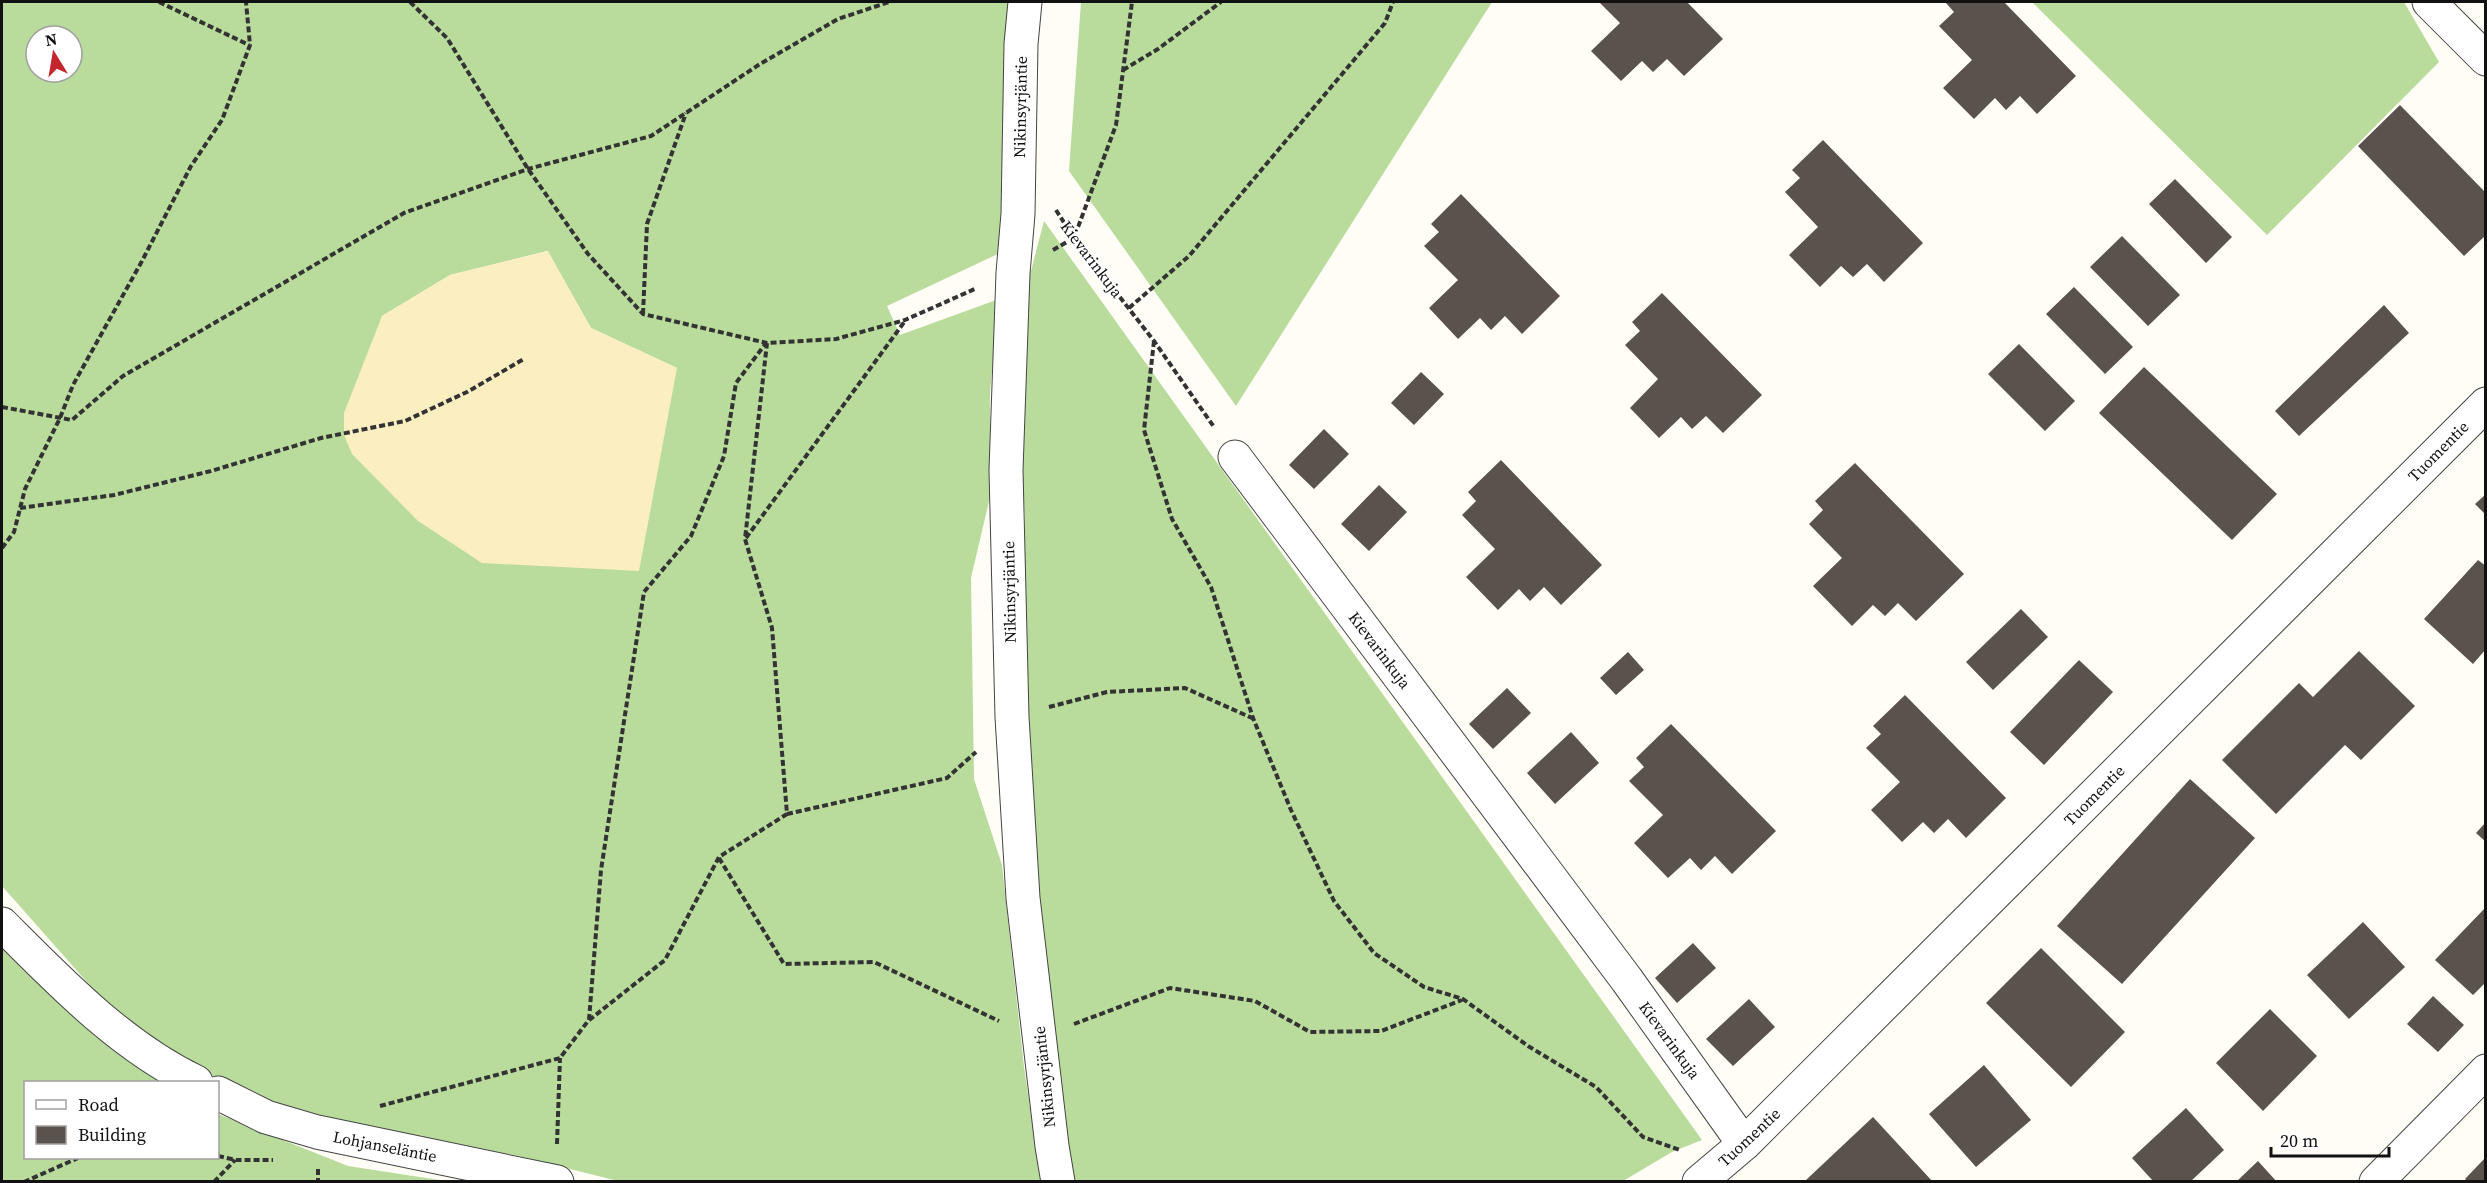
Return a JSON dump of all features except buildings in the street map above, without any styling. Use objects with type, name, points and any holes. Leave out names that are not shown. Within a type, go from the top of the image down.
[{"type":"street","name":"Nikinsyrjäntie","points":[[1025,2],[1021,44],[1018,214],[1013,273],[1006,470],[1012,717],[1023,898],[1058,1182]]},
{"type":"street","points":[[2429,2],[2486,59]]},
{"type":"street","name":"Tuomentie","points":[[1704,1178],[1744,1144],[2486,404]]},
{"type":"street","name":"Kievarinkuja","points":[[1235,457],[1627,980],[1744,1144]]},
{"type":"street","points":[[2,924],[34,957],[131,1044],[193,1081]]},
{"type":"street","points":[[2376,1182],[2486,1071]]},
{"type":"street","name":"Lohjanseläntie","points":[[219,1094],[266,1118],[317,1132],[556,1181]]},
{"type":"path","points":[[159,2],[250,45]]},
{"type":"path","points":[[2,548],[14,532],[25,489],[60,418],[73,385],[114,314],[191,166],[222,120],[250,45],[246,2]]},
{"type":"path","points":[[410,2],[447,38],[528,169],[588,254],[643,314],[767,343],[836,339],[905,320],[1013,273]]},
{"type":"path","points":[[2,408],[72,420],[123,376],[404,213],[528,169],[651,136],[760,64],[838,19],[890,2]]},
{"type":"path","points":[[1074,238],[1116,125],[1132,2]]},
{"type":"path","points":[[1123,70],[1158,49],[1221,2]]},
{"type":"path","points":[[1129,308],[1189,256],[1385,22],[1393,2]]},
{"type":"path","points":[[643,314],[646,224],[686,113]]},
{"type":"path","name":"Kievarinkuja","points":[[1050,201],[1074,238],[1154,341],[1235,457]]},
{"type":"path","points":[[745,539],[905,320]]},
{"type":"path","points":[[1154,341],[1144,430],[1172,519],[1210,587],[1253,718],[1291,810],[1334,901],[1374,953],[1424,987],[1463,999],[1528,1046],[1596,1087],[1643,1137],[1677,1148],[1704,1178]]},
{"type":"path","points":[[767,343],[745,539],[772,628],[787,814]]},
{"type":"path","points":[[588,1021],[601,870],[644,592],[691,536],[724,456],[736,383],[767,343]]},
{"type":"path","points":[[20,508],[114,495],[211,471],[321,438],[405,421],[468,392],[524,359]]},
{"type":"path","points":[[556,1181],[560,1058],[588,1021],[666,960],[719,857],[787,814],[947,778],[1012,717],[1107,692],[1185,688],[1253,718]]},
{"type":"path","points":[[719,857],[784,964],[874,962],[983,1015],[1040,1037],[1170,988],[1255,1001],[1310,1032],[1381,1031],[1463,999]]},
{"type":"path","points":[[379,1106],[560,1058]]},
{"type":"path","points":[[24,1182],[76,1159]]},
{"type":"path","points":[[214,1182],[236,1160]]},
{"type":"green space","points":[[2,2],[1010,2],[1004,66],[1000,253],[887,306],[900,335],[999,299],[990,392],[990,497],[971,578],[974,779],[1002,865],[1024,1067],[1041,1181],[618,1181],[518,1156],[369,1128],[266,1100],[200,1070],[163,1049],[109,1007],[2,886]],"holes":[[[547,251],[591,328],[677,368],[382,316],[450,275]]]},
{"type":"green space","points":[[1081,2],[1492,2],[1236,406],[1069,171]]},
{"type":"green space","points":[[2032,2],[2404,2],[2439,62],[2267,235]]},
{"type":"green space","points":[[1044,221],[1702,1140],[1672,1152],[1623,1181],[1073,1181],[1058,1091],[1030,838],[1021,574],[1025,519],[1020,428],[1025,294]]},
{"type":"green space","points":[[2,947],[95,1036],[162,1081],[24,1081],[24,1159],[219,1159],[219,1114],[348,1166],[446,1181],[2,1181]]},
{"type":"sand","points":[[548,251],[591,328],[677,368],[639,571],[482,563],[418,521],[352,454],[344,435],[344,413],[382,316],[450,275]]}]
